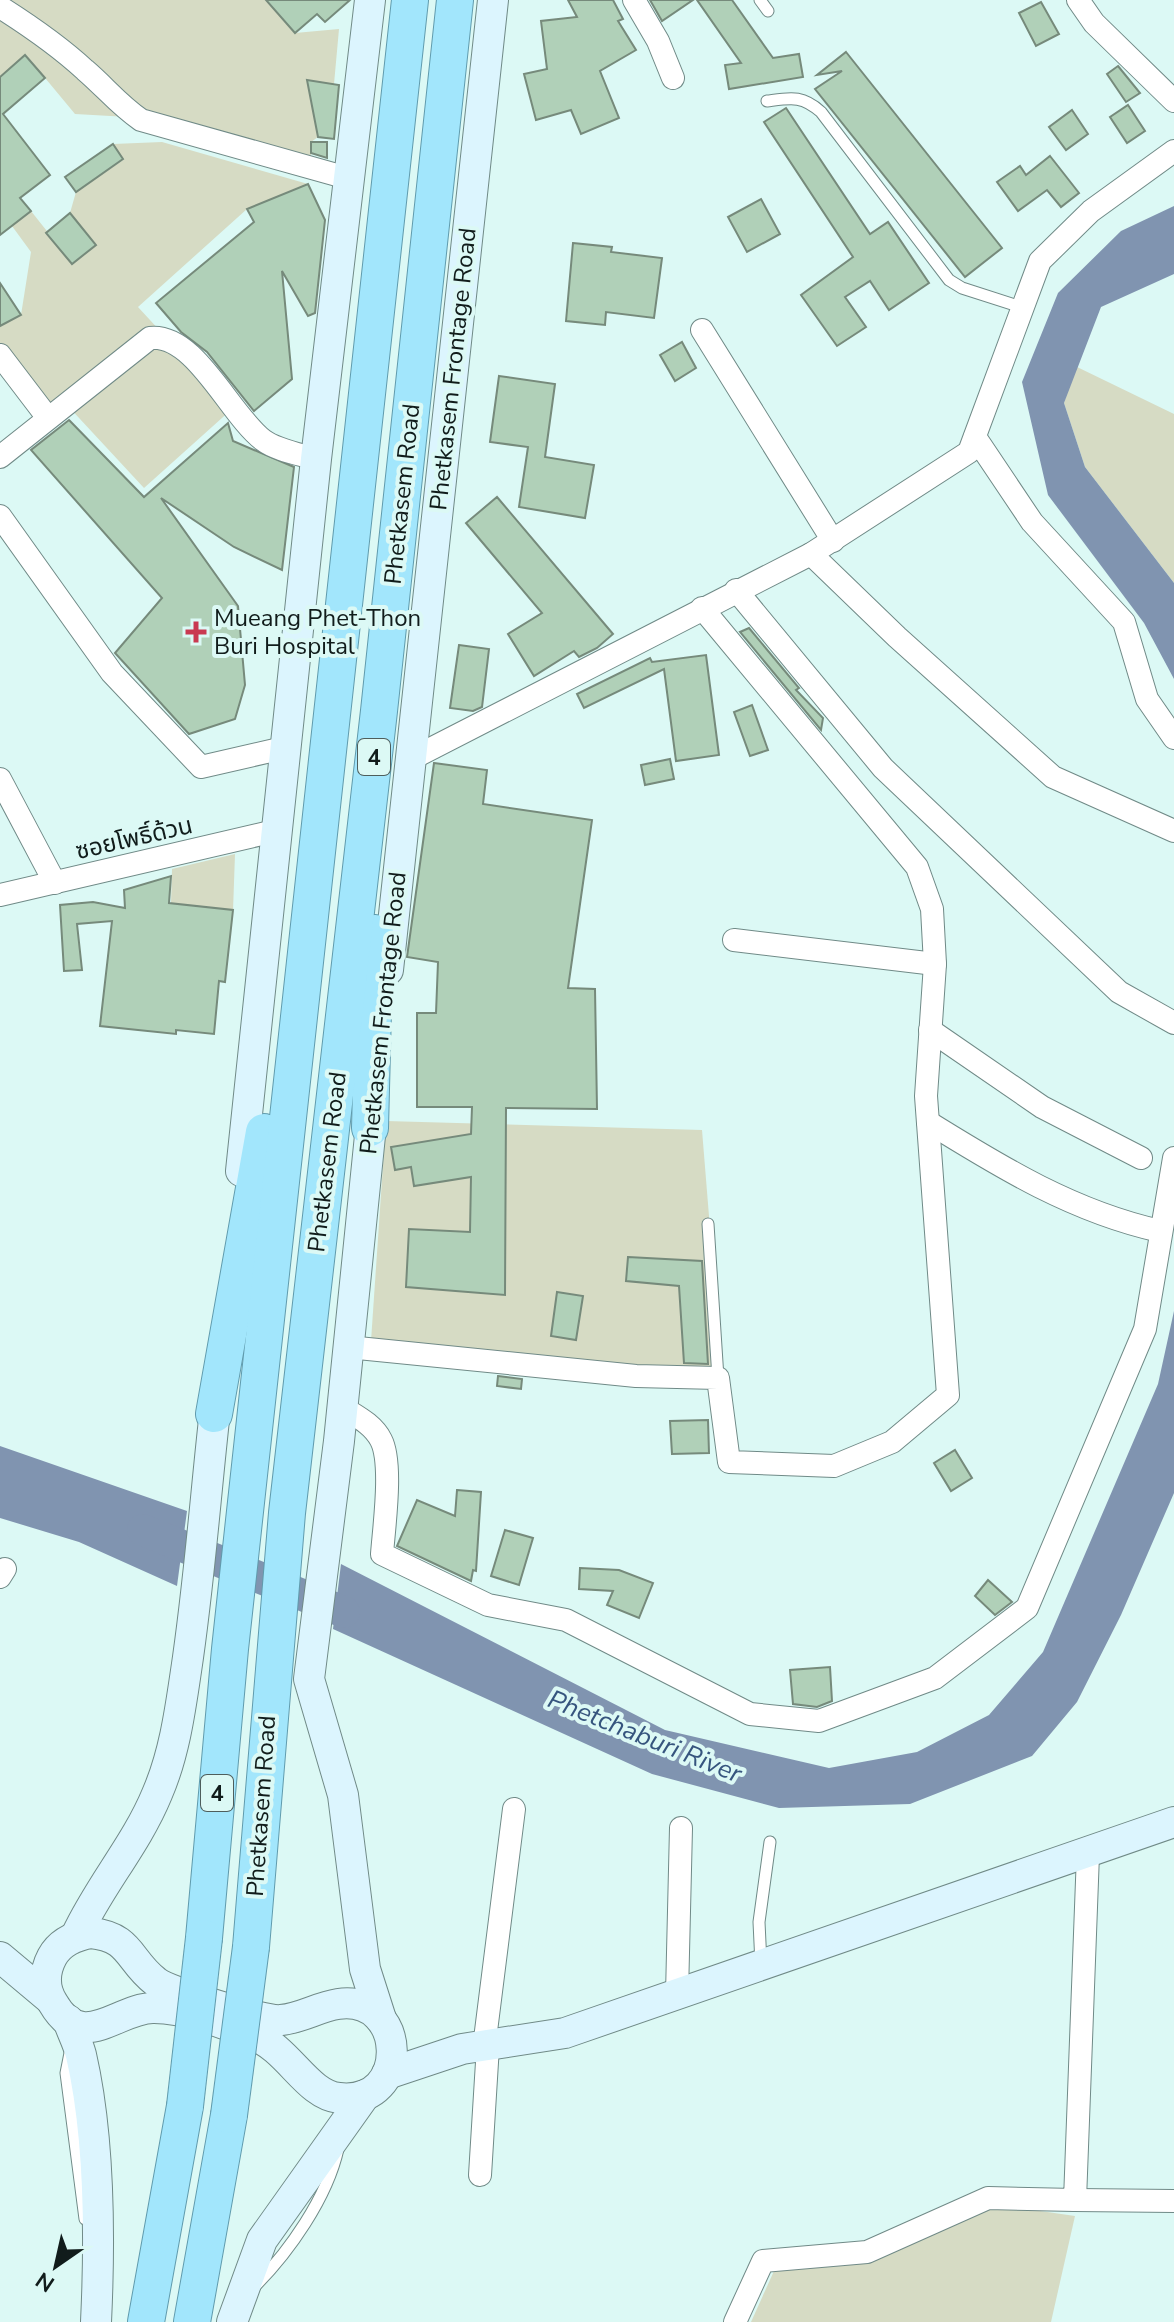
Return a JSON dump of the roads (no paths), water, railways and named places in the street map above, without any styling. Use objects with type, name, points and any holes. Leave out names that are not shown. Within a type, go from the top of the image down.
[{"type":"highway","points":[[372,341],[392,0]]},
{"type":"highway","name":"Phetkasem Road","points":[[146,2322],[185,2106],[204,1938],[230,1649],[410,0]]},
{"type":"highway","name":"Phetkasem Road","points":[[192,2322],[229,2115],[251,1947],[287,1513],[379,711],[455,0]]},
{"type":"highway","points":[[441,132],[465,0]]},
{"type":"highway","points":[[370,1128],[379,711]]},
{"type":"highway","points":[[214,1414],[320,818]]},
{"type":"main road","points":[[96,2322],[99,2236],[86,2085],[80,2051],[63,2018],[47,1969],[130,1849],[158,1793],[177,1731],[193,1629],[316,459],[370,0]]},
{"type":"main road","name":"Phetkasem Frontage Road","points":[[387,2074],[393,2060],[385,2025],[365,1969],[343,1795],[309,1679],[342,1407],[493,0]]},
{"type":"main road","points":[[236,2312],[262,2240],[365,2095],[387,2074],[478,2048],[565,2033],[1174,1822]]},
{"type":"main road","points":[[0,1950],[106,1934],[121,1941],[158,1984],[275,2021],[301,2018],[342,2003],[356,2004],[414,2041],[478,2048]]},
{"type":"main road","points":[[0,1957],[63,2018],[98,2027],[138,2010],[172,2010],[274,2045],[320,2092],[334,2098],[365,2095]]},
{"type":"street","points":[[634,0],[658,41],[673,78]]},
{"type":"street","points":[[1078,0],[1094,23],[1174,101]]},
{"type":"street","points":[[0,7],[44,35],[87,71],[114,102],[141,120],[351,179]]},
{"type":"street","points":[[411,759],[811,554],[969,452],[1040,261],[1091,211],[1174,151]]},
{"type":"street","points":[[702,330],[833,541]]},
{"type":"street","points":[[0,457],[150,338],[168,338],[179,343],[260,438],[316,459]]},
{"type":"street","points":[[0,355],[48,418]]},
{"type":"street","points":[[975,437],[1032,522],[1124,622],[1147,699],[1174,738]]},
{"type":"street","points":[[0,516],[112,673],[201,767],[288,747]]},
{"type":"street","points":[[811,554],[897,637],[1053,777],[1174,831]]},
{"type":"street","points":[[736,590],[883,768],[1119,992],[1174,1023]]},
{"type":"street","points":[[348,1347],[636,1376],[718,1378],[729,1462],[834,1466],[892,1442],[948,1395],[928,1122],[935,964],[932,909],[917,867],[702,608]]},
{"type":"street","points":[[0,779],[55,883]]},
{"type":"street","name":"ซอยโพธิ์ด้วน","points":[[0,895],[279,830]]},
{"type":"street","points":[[734,940],[935,964]]},
{"type":"street","points":[[930,1030],[1042,1107],[1141,1158]]},
{"type":"street","points":[[928,1122],[1035,1187],[1113,1221],[1160,1231]]},
{"type":"street","points":[[342,1407],[367,1422],[382,1441],[387,1492],[382,1554],[488,1605],[566,1620],[750,1714],[819,1721],[935,1678],[1027,1608],[1145,1329],[1174,1158]]},
{"type":"street","points":[[480,2175],[478,2048],[514,1809]]},
{"type":"street","points":[[677,1994],[681,1828]]},
{"type":"street","points":[[1075,2200],[1088,1854]]},
{"type":"street","points":[[735,2322],[763,2261],[867,2252],[988,2198],[1174,2201]]},
{"type":"lane","points":[[760,0],[768,11]]},
{"type":"lane","points":[[767,101],[800,97],[810,102],[821,112],[949,280],[1021,307]]},
{"type":"lane","points":[[708,1224],[718,1378]]},
{"type":"lane","points":[[761,1964],[759,1922],[770,1842]]},
{"type":"water","points":[[1174,206],[1174,274],[1101,307],[1064,403],[1085,467],[1174,583],[1174,679],[1144,623],[1048,495],[1022,382],[1058,293],[1121,231]]},
{"type":"water","points":[[1174,1311],[1174,1493],[1121,1615],[1077,1702],[1032,1756],[910,1804],[779,1808],[652,1774],[333,1629],[341,1564],[665,1730],[829,1768],[917,1752],[989,1715],[1043,1652],[1158,1384]]},
{"type":"water","points":[[0,1446],[187,1511],[177,1586],[79,1542],[0,1518]]},
{"type":"waterway","name":"Phetchaburi River","points":[[143,1530],[344,1612]]},
{"type":"place","name":"Mueang Phet-Thon Buri Hospital","points":[[196,632]]}]
